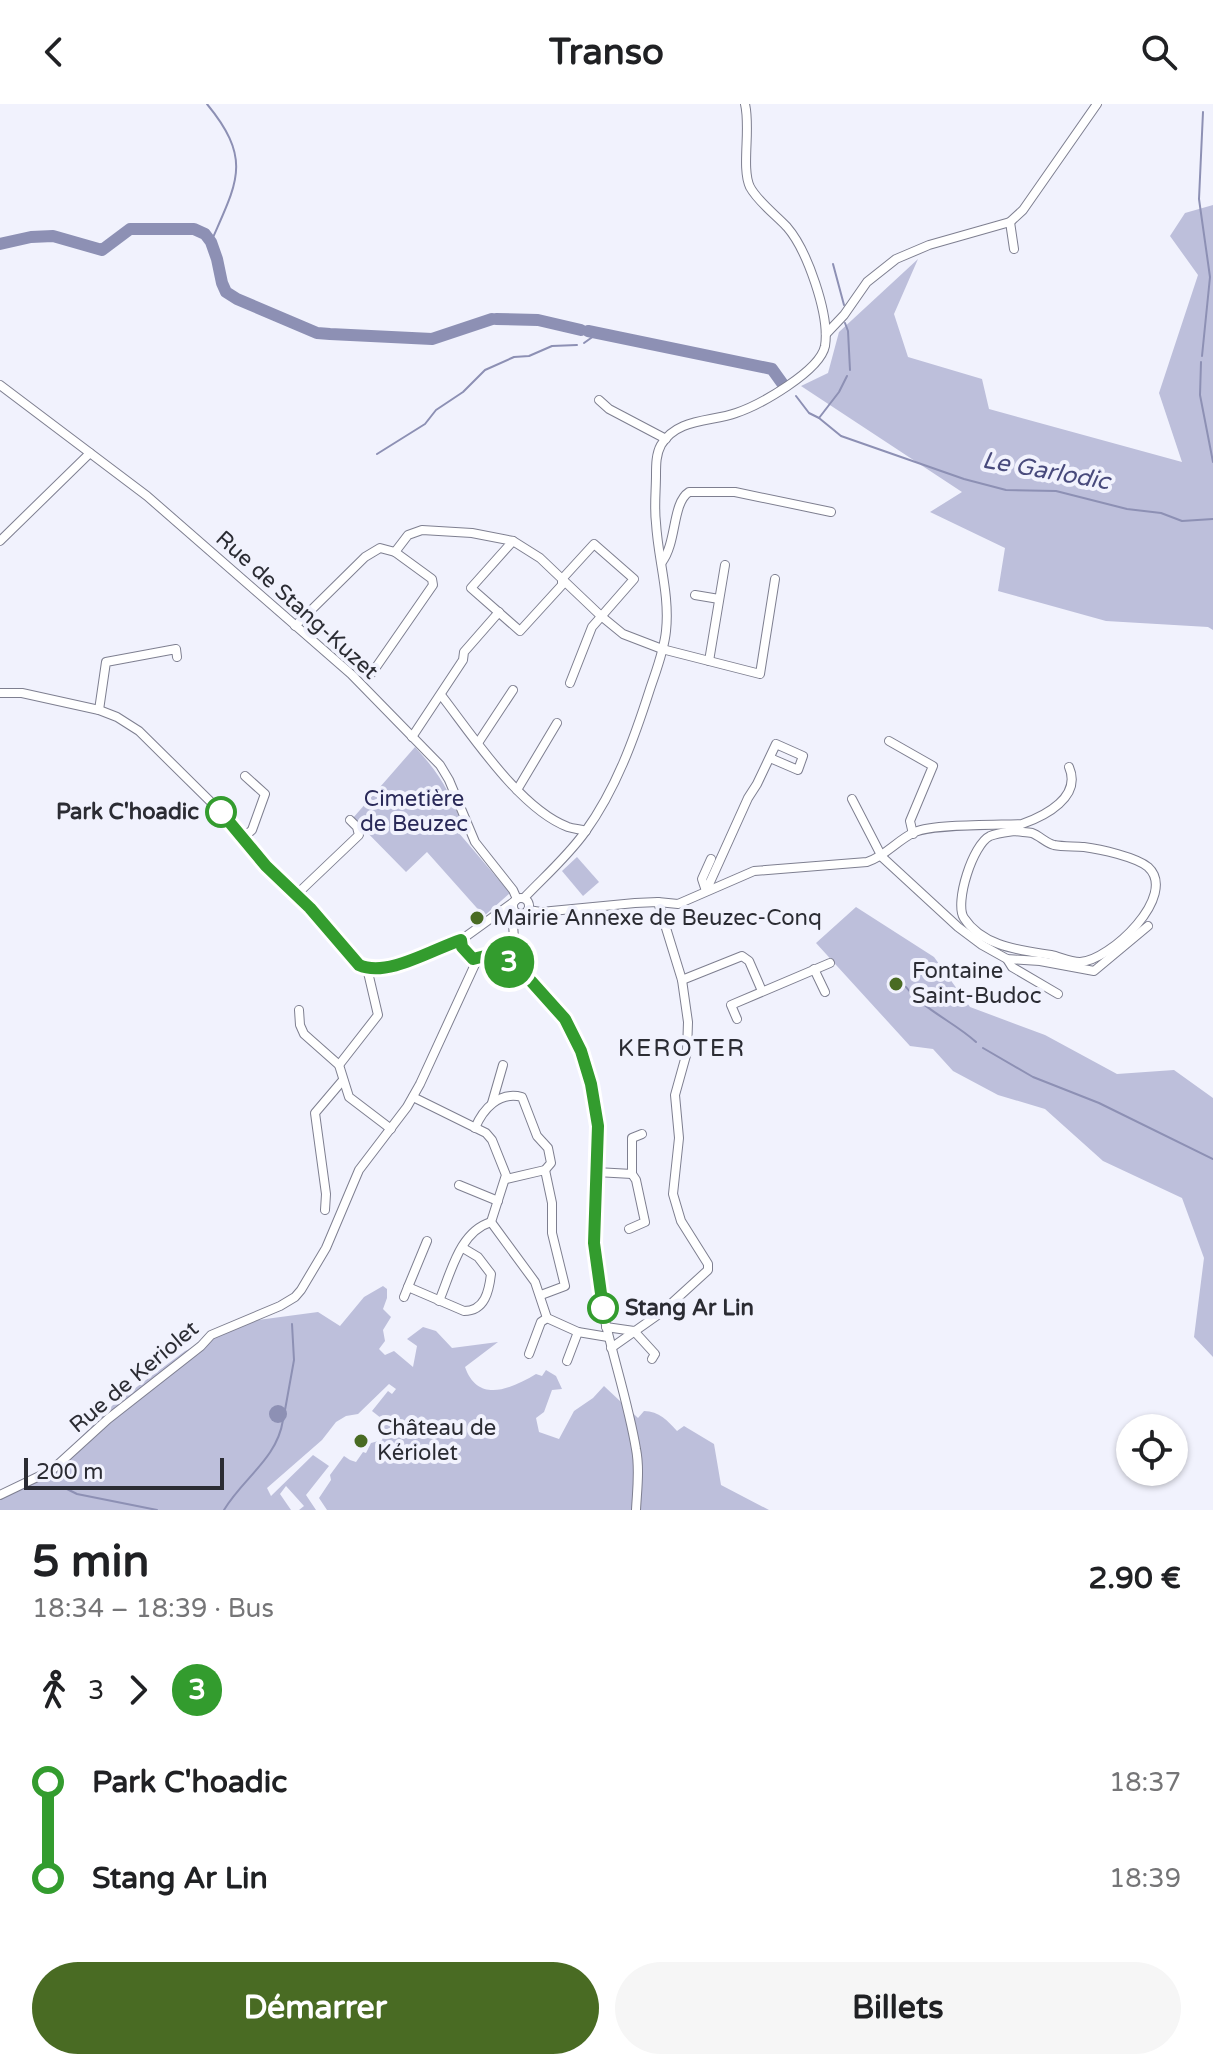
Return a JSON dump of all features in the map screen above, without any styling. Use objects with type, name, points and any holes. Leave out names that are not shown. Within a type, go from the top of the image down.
[{"type":"street","points":[[0,693],[31,694],[99,710],[139,731],[220,811],[351,958],[367,968],[383,969],[461,940],[518,899],[586,831],[626,757],[662,649],[666,631],[662,562],[656,524],[657,458],[661,446],[685,425],[746,409],[808,372],[825,348],[826,334],[817,285],[805,257],[790,230],[751,190],[746,175],[749,131],[745,104]]},
{"type":"street","points":[[826,334],[867,282],[896,259],[929,245],[1010,222],[1023,210],[1097,104]]},
{"type":"street","points":[[1010,222],[1014,249]]},
{"type":"street","name":"Rue de Stang-Kuzet","points":[[0,385],[147,496],[351,674],[440,765],[475,842],[518,899]]},
{"type":"street","points":[[599,400],[666,439]]},
{"type":"street","points":[[0,541],[90,453]]},
{"type":"street","points":[[662,562],[670,551],[679,503],[689,492],[735,492],[831,512]]},
{"type":"street","points":[[395,552],[408,535],[422,530],[472,533],[513,541],[540,558],[623,634],[662,649],[760,674],[775,579]]},
{"type":"street","points":[[513,541],[471,588],[520,631],[594,544],[634,579],[592,627],[570,683]]},
{"type":"street","points":[[295,626],[365,557],[380,548],[395,552],[432,579],[433,585],[372,673]]},
{"type":"street","points":[[709,661],[725,565]]},
{"type":"street","points":[[695,595],[719,599]]},
{"type":"street","points":[[412,737],[463,660],[464,652],[499,612]]},
{"type":"street","points":[[99,710],[106,662],[176,649],[177,657]]},
{"type":"street","points":[[478,743],[513,690]]},
{"type":"street","points":[[441,695],[517,790],[538,809],[569,828],[586,831]]},
{"type":"street","points":[[517,790],[557,723]]},
{"type":"street","points":[[889,741],[933,766],[910,821],[913,834]]},
{"type":"street","points":[[706,891],[748,798],[770,758]]},
{"type":"street","points":[[518,899],[513,908],[524,912],[658,902],[678,904],[754,871],[857,863],[882,857],[913,834],[931,828],[1022,824],[1051,810],[1064,799],[1072,775],[1069,767]]},
{"type":"street","points":[[243,838],[252,830],[265,794],[245,776]]},
{"type":"street","points":[[852,799],[882,857],[958,927],[1007,959],[1012,967],[1058,994]]},
{"type":"street","points":[[296,895],[359,835],[357,827],[350,820]]},
{"type":"street","points":[[983,826],[989,836]]},
{"type":"street","points":[[569,828],[576,843]]},
{"type":"street","points":[[1014,831],[1033,833],[1054,845],[1088,847],[1137,861],[1155,876],[1154,895],[1137,925],[1091,961],[1077,962],[1003,947],[976,930],[961,915],[960,903],[973,855],[989,836],[1014,831]]},
{"type":"street","points":[[706,891],[702,879],[711,859]]},
{"type":"street","points":[[513,961],[513,924],[529,903],[518,899]]},
{"type":"street","points":[[611,1348],[662,1312],[708,1270],[708,1264],[681,1221],[675,1203],[673,1182],[679,1138],[675,1095],[685,1065],[689,1039],[682,980],[658,902]]},
{"type":"street","points":[[1007,959],[1040,961],[1094,971],[1148,926]]},
{"type":"street","points":[[461,940],[469,957],[477,960],[489,955],[503,962],[513,961]]},
{"type":"street","points":[[682,980],[742,956],[749,961],[762,991]]},
{"type":"street","name":"Rue de Keriolet","points":[[0,1495],[52,1470],[108,1419],[211,1335],[269,1312],[295,1297],[326,1248],[359,1170],[413,1097],[477,960]]},
{"type":"street","points":[[513,961],[560,1013],[581,1051],[597,1110],[594,1243],[608,1337],[637,1452],[636,1510]]},
{"type":"street","points":[[737,1019],[731,1005],[830,963]]},
{"type":"street","points":[[339,1065],[378,1015],[367,968]]},
{"type":"street","points":[[814,969],[825,992]]},
{"type":"street","points":[[299,1010],[304,1034],[339,1065],[349,1097],[391,1129]]},
{"type":"street","points":[[492,1103],[503,1065]]},
{"type":"street","points":[[325,1210],[326,1194],[315,1113],[343,1080]]},
{"type":"street","points":[[475,1128],[482,1111],[492,1103],[514,1096],[522,1097],[537,1136],[548,1148],[551,1163],[545,1170],[506,1179]]},
{"type":"street","points":[[413,1097],[489,1135],[506,1179],[491,1222]]},
{"type":"street","points":[[629,1229],[645,1222],[632,1174],[632,1138],[642,1134]]},
{"type":"street","points":[[541,1295],[565,1286],[552,1233],[552,1203],[545,1170]]},
{"type":"street","points":[[596,1172],[632,1174]]},
{"type":"street","points":[[459,1185],[498,1201]]},
{"type":"street","points":[[491,1222],[535,1282],[547,1318]]},
{"type":"street","points":[[439,1301],[464,1241],[491,1222]]},
{"type":"street","points":[[404,1297],[427,1241]]},
{"type":"street","points":[[408,1287],[464,1311],[472,1311],[482,1304],[490,1288],[491,1274],[485,1264],[463,1248]]},
{"type":"street","points":[[547,1318],[578,1332],[608,1337]]},
{"type":"street","points":[[529,1354],[541,1322],[547,1318]]},
{"type":"street","points":[[606,1327],[634,1331],[655,1354],[652,1359]]},
{"type":"street","points":[[567,1361],[578,1332]]},
{"type":"green space","points":[[1213,205],[1213,630],[1208,627],[1106,621],[998,591],[1005,548],[930,512],[962,492],[801,386],[828,373],[839,332],[918,259],[894,314],[908,357],[982,379],[989,409],[1182,462],[1159,393],[1198,275],[1170,236],[1185,213]]},
{"type":"green space","name":"Cimetière de Beuzec","points":[[415,747],[449,793],[463,827],[458,832],[510,893],[484,916],[427,852],[406,872],[353,818]]},
{"type":"green space","points":[[577,857],[599,882],[583,896],[562,871]]},
{"type":"green space","points":[[856,907],[934,957],[970,1007],[1045,1035],[1117,1074],[1174,1070],[1213,1098],[1213,1357],[1194,1337],[1204,1258],[1182,1198],[1103,1161],[1045,1109],[998,1095],[953,1071],[933,1049],[910,1046],[816,943]]},
{"type":"green space","points":[[383,1286],[387,1289],[387,1298],[383,1309],[391,1317],[383,1330],[385,1341],[379,1349],[385,1355],[394,1351],[413,1367],[417,1346],[407,1339],[423,1327],[436,1331],[452,1348],[498,1342],[465,1367],[478,1386],[496,1390],[536,1374],[542,1376],[546,1370],[556,1376],[562,1389],[552,1390],[544,1412],[536,1418],[539,1432],[559,1439],[574,1411],[604,1386],[638,1418],[644,1411],[654,1413],[667,1420],[677,1431],[684,1426],[714,1444],[721,1485],[769,1510],[327,1510],[319,1498],[344,1456],[356,1462],[371,1443],[382,1440],[384,1435],[381,1429],[386,1422],[372,1411],[388,1391],[392,1394],[396,1389],[389,1384],[358,1414],[336,1422],[322,1440],[267,1488],[271,1496],[313,1455],[329,1466],[306,1495],[316,1510],[299,1510],[304,1506],[286,1486],[280,1494],[291,1510],[0,1510],[0,1492],[55,1463],[114,1404],[185,1351],[258,1320],[318,1312],[340,1326],[364,1297]]},
{"type":"shaded area","points":[[278,1405],[287,1414],[278,1423],[269,1414]]},
{"type":"waterway","points":[[207,104],[231,141],[236,172],[228,203],[211,242]]},
{"type":"waterway","points":[[1202,356],[1210,277],[1199,199],[1203,112]]},
{"type":"waterway","name":"Le Garlodic","points":[[0,244],[53,236],[102,250],[130,229],[194,229],[205,234],[211,242],[226,292],[317,333],[432,339],[492,319]]},
{"type":"waterway","points":[[833,264],[844,305]]},
{"type":"waterway","name":"Le Garlodic","points":[[496,319],[538,320],[581,330]]},
{"type":"waterway","points":[[845,323],[850,370]]},
{"type":"waterway","name":"Le Garlodic","points":[[588,331],[772,369],[782,383]]},
{"type":"waterway","points":[[584,343],[598,333]]},
{"type":"waterway","points":[[377,454],[425,424],[436,410],[463,392],[485,370],[514,357],[529,356],[552,346],[577,345]]},
{"type":"waterway","points":[[1201,362],[1200,395],[1213,462]]},
{"type":"waterway","points":[[819,418],[847,376]]},
{"type":"waterway","name":"Le Garlodic","points":[[796,396],[809,413],[841,436],[964,479],[1006,490],[1056,491],[1127,509],[1161,513],[1182,521],[1213,519]]},
{"type":"waterway","points":[[906,987],[921,1002],[976,1042]]},
{"type":"waterway","points":[[983,1048],[1033,1077],[1099,1103],[1213,1159]]},
{"type":"waterway","points":[[285,1410],[294,1360],[292,1324]]},
{"type":"waterway","points":[[224,1510],[267,1457],[280,1434],[283,1420]]},
{"type":"waterway","points":[[63,1487],[77,1494],[157,1510]]},
{"type":"bus line","name":"3","points":[[221,812],[266,866],[310,908],[359,965],[383,969],[461,940],[462,947],[473,959],[489,955],[503,962],[513,961],[560,1013],[581,1051],[597,1110],[593,1230],[603,1308]]},
{"type":"place","name":"Park C'hoadic","points":[[221,812]]},
{"type":"place","name":"Mairie Annexe de Beuzec-Conq","points":[[477,918]]},
{"type":"place","name":"Fontaine Saint-Budoc","points":[[896,984]]},
{"type":"place","name":"Stang Ar Lin","points":[[603,1308]]},
{"type":"place","name":"Château de Kériolet","points":[[361,1441]]},
{"type":"district","name":"KEROTER","points":[[682,1048]]}]
